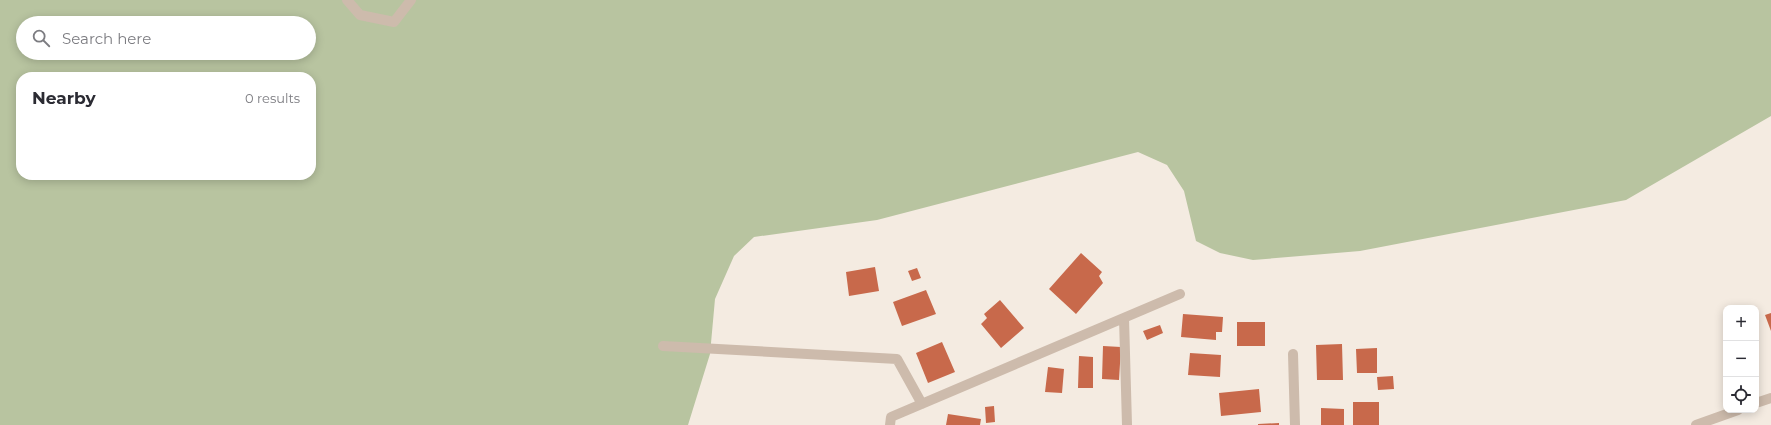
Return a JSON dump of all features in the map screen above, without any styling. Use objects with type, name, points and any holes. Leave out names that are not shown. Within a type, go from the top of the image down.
[{"type":"street","points":[[347,0],[360,15],[394,22],[411,0]]},
{"type":"street","points":[[890,425],[891,417],[1180,294]]},
{"type":"street","points":[[1124,318],[1127,425]]},
{"type":"street","points":[[663,346],[897,359],[922,404]]},
{"type":"street","points":[[1293,354],[1294,425]]},
{"type":"street","points":[[1759,402],[1771,398]]},
{"type":"street","points":[[1696,425],[1730,413]]},
{"type":"green space","points":[[0,0],[1771,0],[1771,116],[1626,200],[1360,251],[1253,260],[1220,253],[1196,241],[1184,191],[1167,165],[1138,152],[877,220],[754,237],[734,256],[715,299],[710,354],[688,425],[0,425]]},
{"type":"building","points":[[1081,253],[1102,272],[1099,276],[1103,283],[1076,314],[1049,289]]},
{"type":"building","points":[[875,267],[879,291],[849,296],[846,272]]},
{"type":"building","points":[[917,268],[921,278],[912,281],[908,271]]},
{"type":"building","points":[[926,290],[936,314],[902,326],[893,302]]},
{"type":"building","points":[[1000,300],[1024,328],[1001,348],[981,324],[987,318],[984,314]]},
{"type":"building","points":[[1771,313],[1771,331],[1765,315]]},
{"type":"building","points":[[1183,314],[1223,317],[1222,332],[1216,332],[1216,340],[1181,337]]},
{"type":"building","points":[[1237,322],[1265,322],[1265,346],[1237,346]]},
{"type":"building","points":[[1160,325],[1163,333],[1147,340],[1143,331]]},
{"type":"building","points":[[942,342],[955,372],[928,383],[916,353]]},
{"type":"building","points":[[1342,344],[1343,380],[1317,380],[1316,345]]},
{"type":"building","points":[[1103,346],[1121,347],[1119,380],[1102,379]]},
{"type":"building","points":[[1377,348],[1377,373],[1357,373],[1356,349]]},
{"type":"building","points":[[1190,353],[1221,355],[1220,377],[1188,375]]},
{"type":"building","points":[[1079,356],[1093,357],[1093,388],[1078,388]]},
{"type":"building","points":[[1048,367],[1064,369],[1062,393],[1045,392]]},
{"type":"building","points":[[1393,376],[1394,389],[1378,390],[1377,377]]},
{"type":"building","points":[[1259,389],[1261,412],[1221,416],[1219,393]]},
{"type":"building","points":[[1353,402],[1379,402],[1379,425],[1353,425]]},
{"type":"building","points":[[994,406],[995,422],[986,423],[985,407]]},
{"type":"building","points":[[1321,408],[1344,409],[1344,425],[1321,425]]},
{"type":"building","points":[[948,414],[981,419],[980,425],[946,425]]},
{"type":"building","points":[[1279,423],[1279,425],[1258,425],[1258,424]]}]
